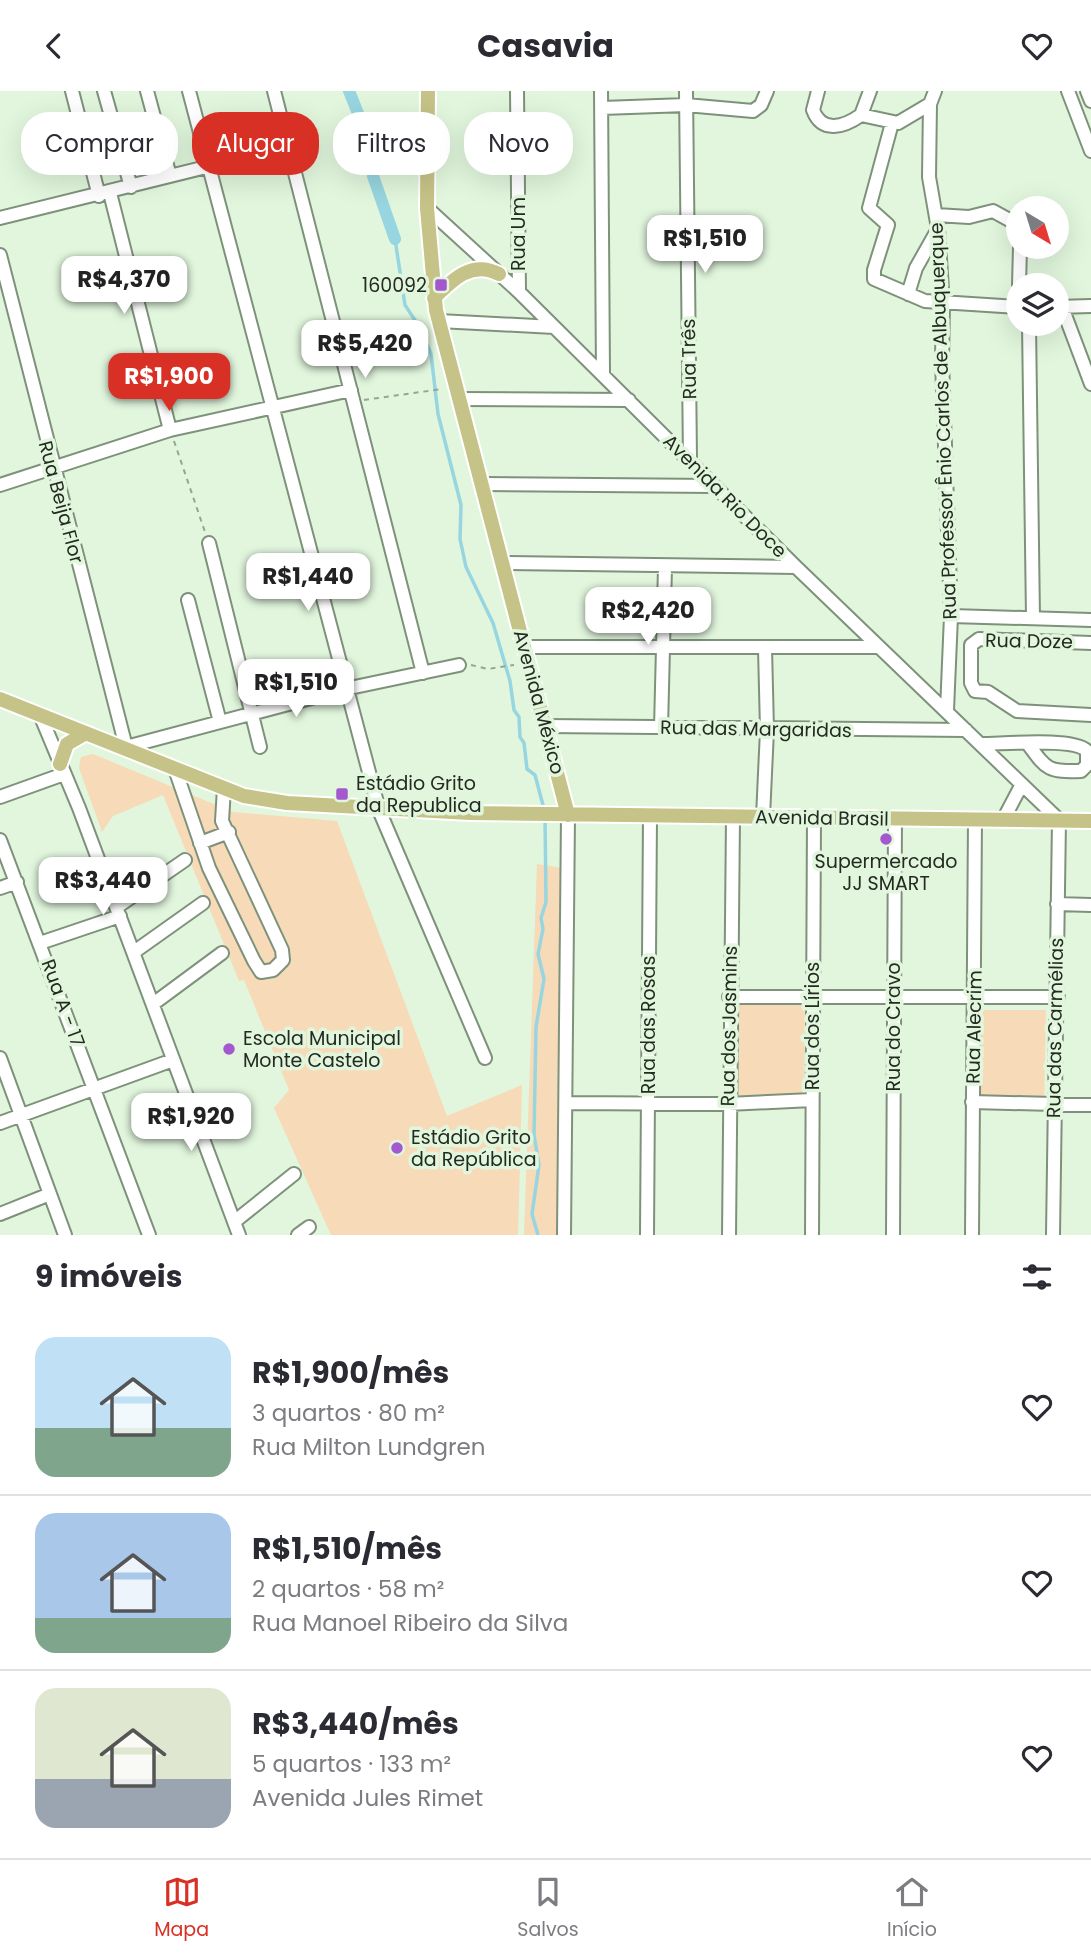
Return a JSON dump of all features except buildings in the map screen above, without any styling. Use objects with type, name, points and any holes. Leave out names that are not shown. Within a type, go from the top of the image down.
[{"type":"main road","name":"Avenida México","points":[[428,91],[426,208],[434,298],[545,726],[561,815]]},
{"type":"main road","points":[[434,298],[451,280],[467,271],[487,268],[499,274]]},
{"type":"main road","name":"Avenida Brasil","points":[[0,699],[244,796],[287,803],[379,810],[561,815],[1091,821]]},
{"type":"main road","points":[[62,769],[68,744],[86,733]]},
{"type":"street","points":[[72,91],[105,194],[170,430]]},
{"type":"street","points":[[104,91],[131,187]]},
{"type":"street","points":[[147,91],[170,176]]},
{"type":"street","points":[[189,91],[194,112]]},
{"type":"street","points":[[274,91],[279,112]]},
{"type":"street","name":"Rua Um","points":[[517,91],[519,292]]},
{"type":"street","points":[[601,91],[603,374]]},
{"type":"street","name":"Rua Três","points":[[686,91],[690,459]]},
{"type":"street","points":[[602,108],[686,105],[749,111],[761,105],[768,91]]},
{"type":"street","points":[[818,91],[813,110],[818,120],[830,126],[847,125],[861,115],[870,91]]},
{"type":"street","points":[[1068,91],[1091,151]]},
{"type":"street","points":[[1087,91],[1091,101]]},
{"type":"street","points":[[861,115],[892,123],[902,122],[932,97]]},
{"type":"street","name":"Rua Professor Ênio Carlos de Albuquerque","points":[[932,97],[929,177],[938,229],[943,304],[942,361],[951,616],[947,710]]},
{"type":"street","points":[[892,123],[869,208],[888,225],[874,270],[879,282],[925,301],[1006,307]]},
{"type":"street","points":[[0,218],[105,194],[192,170]]},
{"type":"street","points":[[211,175],[379,810],[485,1058]]},
{"type":"street","points":[[295,175],[423,673]]},
{"type":"street","name":"Avenida Rio Doce","points":[[426,208],[519,292],[796,567],[1059,820]]},
{"type":"street","points":[[936,215],[969,217],[993,211],[1006,218]]},
{"type":"street","points":[[908,294],[916,268],[938,229]]},
{"type":"street","name":"Rua Beija Flor","points":[[0,255],[52,468],[126,747]]},
{"type":"street","points":[[1069,307],[1091,306]]},
{"type":"street","points":[[439,321],[554,327]]},
{"type":"street","points":[[1069,329],[1091,384]]},
{"type":"street","points":[[1029,336],[1033,618]]},
{"type":"street","points":[[458,393],[629,400]]},
{"type":"street","points":[[0,485],[170,430],[272,407],[352,396]]},
{"type":"street","points":[[482,484],[714,486]]},
{"type":"street","points":[[209,543],[260,747]]},
{"type":"street","points":[[503,563],[796,567]]},
{"type":"street","points":[[661,728],[665,567]]},
{"type":"street","points":[[188,600],[220,722]]},
{"type":"street","name":"Rua Doze","points":[[951,616],[1091,620]]},
{"type":"street","name":"Rua Doze","points":[[1091,643],[979,639],[971,645],[971,683],[975,691],[988,692],[1017,711],[1091,715]]},
{"type":"street","points":[[524,646],[878,647]]},
{"type":"street","points":[[763,817],[767,730],[765,648]]},
{"type":"street","points":[[126,747],[345,689],[459,665]]},
{"type":"street","points":[[41,717],[119,911],[239,1235]]},
{"type":"street","name":"Rua das Margaridas","points":[[545,726],[967,730]]},
{"type":"street","points":[[982,744],[1028,744]]},
{"type":"street","points":[[0,797],[62,769]]},
{"type":"street","points":[[175,769],[200,843],[254,961],[261,972],[273,970],[283,960],[282,950],[220,814],[224,788]]},
{"type":"street","points":[[1003,820],[1023,784]]},
{"type":"street","name":"Avenida México","points":[[561,815],[566,1103],[564,1235]]},
{"type":"street","name":"Rua das Rosas","points":[[647,1235],[650,816]]},
{"type":"street","name":"Rua dos Jasmins","points":[[729,1235],[729,997],[733,817]]},
{"type":"street","name":"Rua dos Lírios","points":[[812,1235],[811,999],[814,817]]},
{"type":"street","name":"Rua do Cravo","points":[[893,1235],[892,997],[895,818]]},
{"type":"street","name":"Rua Alecrim","points":[[972,1235],[975,819]]},
{"type":"street","name":"Rua das Carmélias","points":[[1053,1235],[1059,820]]},
{"type":"street","points":[[200,843],[229,832]]},
{"type":"street","name":"Rua A - 17","points":[[0,840],[149,1235]]},
{"type":"street","points":[[40,943],[119,911],[185,860]]},
{"type":"street","points":[[0,888],[17,882]]},
{"type":"street","points":[[134,952],[203,904]]},
{"type":"street","points":[[1057,904],[1091,905]]},
{"type":"street","points":[[153,1004],[222,953]]},
{"type":"street","points":[[729,997],[1058,997]]},
{"type":"street","points":[[0,1059],[65,1235]]},
{"type":"street","points":[[0,1123],[173,1060]]},
{"type":"street","points":[[566,1103],[728,1104],[812,1100]]},
{"type":"street","points":[[972,1102],[1091,1105]]},
{"type":"street","points":[[234,1221],[294,1174]]},
{"type":"street","points":[[0,1214],[50,1195]]},
{"type":"street","points":[[298,1235],[309,1227]]},
{"type":"path","points":[[352,396],[458,393]]},
{"type":"path","points":[[170,430],[209,543]]},
{"type":"path","points":[[459,665],[488,669],[510,666]]},
{"type":"shaded area","points":[[93,754],[233,812],[337,821],[447,1116],[522,1085],[518,1235],[331,1235],[274,1108],[289,1090],[244,980],[239,981],[163,795],[113,816],[102,832],[79,768],[81,757]]},
{"type":"shaded area","points":[[537,864],[568,869],[562,1235],[524,1235]]},
{"type":"shaded area","points":[[733,1003],[805,1004],[803,1107],[731,1106]]},
{"type":"shaded area","points":[[975,1010],[1046,1010],[1044,1108],[974,1107]]},
{"type":"waterway","points":[[349,91],[372,148],[373,176],[395,239]]},
{"type":"waterway","points":[[395,239],[405,305],[420,328],[431,354],[438,414],[461,505],[460,539],[466,567],[493,623],[510,681],[514,710],[519,717],[527,769],[535,775],[544,809]]},
{"type":"waterway","points":[[538,1235],[532,1214],[539,1165],[534,1135],[536,1027],[544,979],[538,954],[543,929],[541,918],[546,902],[545,816]]},
{"type":"place","name":"160092","points":[[441,285]]},
{"type":"place","name":"Estádio Grito da Republica","points":[[342,794]]},
{"type":"place","name":"Supermercado JJ SMART","points":[[886,839]]},
{"type":"place","name":"Escola Municipal Monte Castelo","points":[[229,1049]]},
{"type":"place","name":"Estádio Grito da República","points":[[397,1148]]}]
